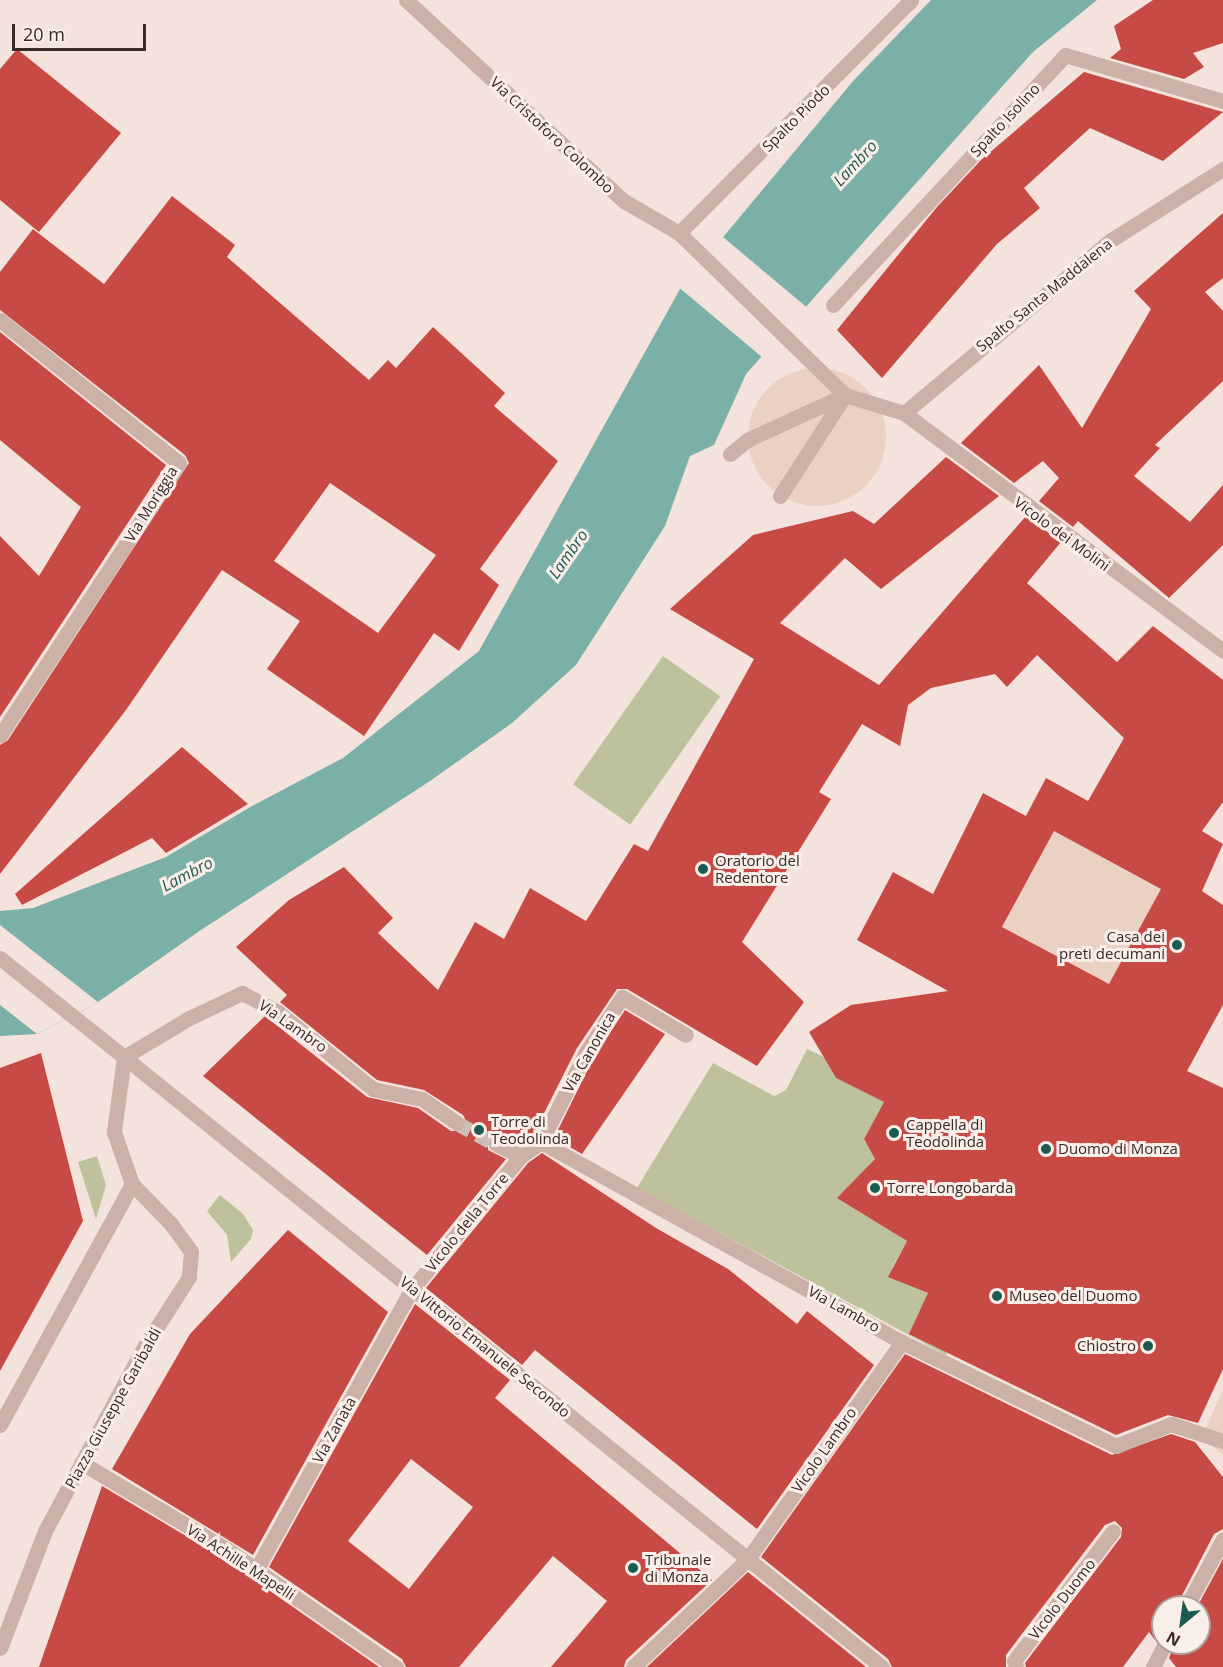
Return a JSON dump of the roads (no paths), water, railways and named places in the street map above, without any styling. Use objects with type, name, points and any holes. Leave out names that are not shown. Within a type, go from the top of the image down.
[{"type":"street","name":"Via Cristoforo Colombo","points":[[406,0],[624,201],[679,234],[791,339],[845,395]]},
{"type":"street","name":"Spalto Piodo","points":[[679,234],[911,0]]},
{"type":"street","name":"Spalto Isolino","points":[[833,305],[1065,55],[1223,101]]},
{"type":"street","name":"Spalto Santa Maddalena","points":[[904,413],[1111,240],[1223,169]]},
{"type":"street","name":"Via Moriggia","points":[[0,320],[179,463],[0,735]]},
{"type":"street","name":"Vicolo dei Molini","points":[[845,395],[904,413],[1223,651]]},
{"type":"street","points":[[730,454],[747,440],[845,395]]},
{"type":"street","points":[[780,496],[845,395]]},
{"type":"street","name":"Via Vittorio Emanuele Secondo","points":[[0,958],[882,1667]]},
{"type":"street","name":"Via Lambro","points":[[124,1057],[189,1018],[242,993],[278,1011],[373,1089],[422,1099],[457,1123]]},
{"type":"street","name":"Via Canonica","points":[[541,1142],[586,1052],[622,998],[686,1035]]},
{"type":"street","name":"Piazza Giuseppe Garibaldi","points":[[0,1648],[45,1531],[144,1347],[189,1277],[191,1252],[171,1224],[132,1184],[114,1132],[124,1057]]},
{"type":"street","points":[[496,1144],[521,1156],[541,1142]]},
{"type":"street","name":"Via Lambro","points":[[541,1142],[902,1342],[1116,1446],[1171,1424],[1202,1437],[1223,1441]]},
{"type":"street","name":"Vicolo della Torre","points":[[412,1289],[521,1156]]},
{"type":"street","points":[[0,1425],[132,1184]]},
{"type":"street","name":"Via Zanata","points":[[256,1570],[412,1289]]},
{"type":"street","name":"Vicolo Lambro","points":[[633,1667],[747,1560],[902,1342]]},
{"type":"street","name":"Via Achille Mapelli","points":[[82,1463],[256,1570],[396,1667]]},
{"type":"street","name":"Vicolo Duomo","points":[[1016,1667],[1014,1661],[1113,1531]]},
{"type":"street","points":[[1193,1595],[1223,1539]]},
{"type":"water","name":"Lambro","points":[[931,0],[1097,0],[1033,52],[746,374],[714,445],[690,456],[665,526],[576,665],[512,723],[430,781],[201,930],[98,1002],[37,1034],[0,1036],[0,911],[33,908],[166,857],[252,806],[343,758],[479,651],[680,289],[854,80]]},
{"type":"tunnel","points":[[457,1123],[496,1144]]},
{"type":"place","name":"Oratorio del Redentore","points":[[703,869]]},
{"type":"place","name":"Casa dei preti decumani","points":[[1177,945]]},
{"type":"place","name":"Torre di Teodolinda","points":[[479,1130]]},
{"type":"place","name":"Cappella di Teodolinda","points":[[894,1133]]},
{"type":"place","name":"Duomo di Monza","points":[[1046,1149]]},
{"type":"place","name":"Torre Longobarda","points":[[875,1188]]},
{"type":"place","name":"Museo del Duomo","points":[[997,1296]]},
{"type":"place","name":"Chiostro","points":[[1148,1346]]},
{"type":"place","name":"Tribunale di Monza","points":[[633,1568]]}]
